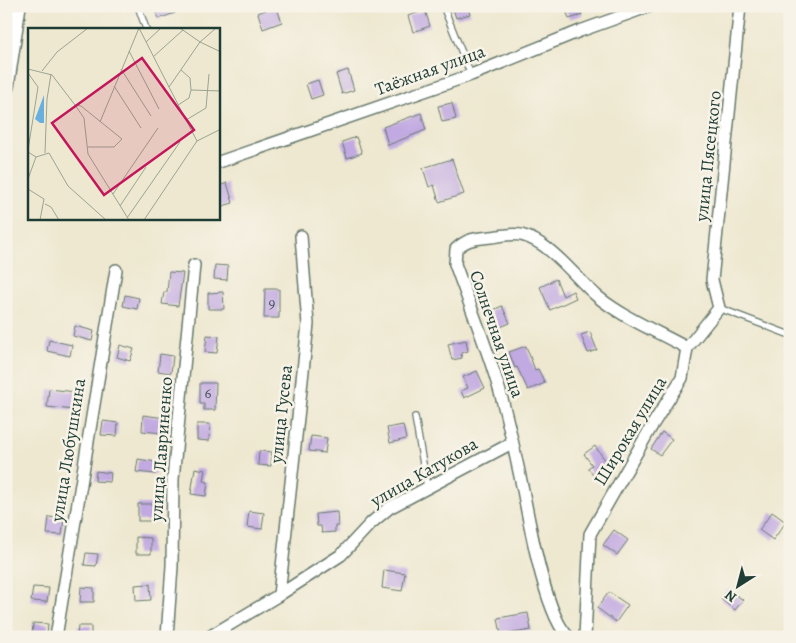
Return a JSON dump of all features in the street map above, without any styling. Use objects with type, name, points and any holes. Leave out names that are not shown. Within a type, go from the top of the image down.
[{"type":"main road","points":[[6,87],[18,6]]},
{"type":"street","name":"Таёжная улица","points":[[220,162],[471,75],[580,31],[650,6]]},
{"type":"street","name":"улица Пясецкого","points":[[719,308],[712,280],[740,6]]},
{"type":"street","name":"Солнечная улица","points":[[569,637],[563,632],[554,615],[539,565],[497,382],[455,264],[456,249],[465,240],[521,235],[534,240],[547,249],[598,297],[618,311],[688,348]]},
{"type":"street","name":"улица Гусева","points":[[279,595],[308,324],[301,236]]},
{"type":"street","name":"улица Лавриненко","points":[[167,637],[172,566],[173,479],[194,265]]},
{"type":"street","name":"улица Любушкина","points":[[56,637],[116,270]]},
{"type":"street","points":[[688,348],[719,308]]},
{"type":"street","name":"Широкая улица","points":[[585,637],[590,534],[653,424],[682,378],[688,348]]},
{"type":"street","name":"улица Катукова","points":[[209,637],[341,555],[371,523],[389,508],[512,442]]},
{"type":"lane","points":[[138,6],[146,28]]},
{"type":"lane","points":[[443,6],[471,75]]},
{"type":"lane","points":[[719,308],[790,335]]},
{"type":"lane","points":[[415,417],[427,487]]},
{"type":"building","points":[[154,6],[172,6],[175,13],[158,19]]},
{"type":"building","points":[[276,6],[282,22],[263,29],[258,13]]},
{"type":"building","points":[[452,6],[467,6],[470,14],[456,18]]},
{"type":"building","points":[[565,6],[579,6],[582,15],[569,19]]},
{"type":"building","points":[[425,10],[430,26],[413,32],[408,16]]},
{"type":"building","points":[[348,70],[354,90],[342,94],[336,74]]},
{"type":"building","points":[[318,80],[323,95],[311,99],[306,84]]},
{"type":"building","points":[[452,103],[456,119],[442,122],[438,106]]},
{"type":"building","points":[[421,113],[426,130],[388,145],[383,127]]},
{"type":"building","points":[[356,137],[362,153],[347,158],[342,142]]},
{"type":"building","points":[[452,159],[464,194],[439,202],[434,185],[429,187],[423,168]]},
{"type":"building","points":[[227,183],[233,203],[220,207],[220,186]]},
{"type":"building","points":[[215,265],[228,266],[227,280],[214,279]]},
{"type":"building","points":[[169,272],[183,273],[178,306],[162,304],[164,292],[167,292]]},
{"type":"building","points":[[556,279],[563,296],[573,291],[576,298],[550,310],[540,287]]},
{"type":"building","points":[[265,289],[279,289],[279,318],[264,318]]},
{"type":"building","points":[[223,292],[224,309],[208,309],[208,293]]},
{"type":"building","points":[[125,295],[139,298],[137,309],[123,306]]},
{"type":"building","points":[[502,306],[510,323],[498,328],[491,311]]},
{"type":"building","points":[[75,326],[94,331],[92,341],[73,336]]},
{"type":"building","points":[[590,332],[597,350],[588,353],[581,335]]},
{"type":"building","points":[[207,335],[219,336],[217,353],[205,352]]},
{"type":"building","points":[[49,340],[72,345],[70,356],[47,351]]},
{"type":"building","points":[[466,340],[468,351],[461,353],[462,358],[452,360],[448,344]]},
{"type":"building","points":[[120,345],[134,349],[130,361],[117,357]]},
{"type":"building","points":[[526,346],[535,370],[538,369],[545,383],[528,390],[517,367],[515,368],[509,352]]},
{"type":"building","points":[[160,354],[173,356],[171,373],[158,371]]},
{"type":"building","points":[[477,371],[485,388],[464,398],[461,391],[468,388],[463,377]]},
{"type":"building","points":[[200,383],[216,383],[215,410],[204,410],[204,404],[200,404]]},
{"type":"building","points":[[49,389],[76,392],[74,410],[47,407]]},
{"type":"building","points":[[143,415],[165,418],[163,433],[142,431]]},
{"type":"building","points":[[103,421],[118,423],[117,436],[101,435]]},
{"type":"building","points":[[197,424],[210,424],[209,441],[197,440]]},
{"type":"building","points":[[403,425],[406,439],[390,443],[387,428]]},
{"type":"building","points":[[662,432],[672,439],[660,455],[651,449]]},
{"type":"building","points":[[311,436],[327,438],[325,453],[309,451]]},
{"type":"building","points":[[595,446],[610,467],[595,478],[588,468],[592,465],[584,454]]},
{"type":"building","points":[[259,451],[272,452],[271,466],[258,465]]},
{"type":"building","points":[[138,459],[156,462],[155,474],[136,472]]},
{"type":"building","points":[[195,468],[205,470],[203,481],[208,482],[206,496],[191,494]]},
{"type":"building","points":[[96,471],[111,473],[110,482],[95,481]]},
{"type":"building","points":[[138,504],[153,504],[153,521],[138,521]]},
{"type":"building","points":[[249,511],[264,513],[262,529],[247,527]]},
{"type":"building","points":[[337,512],[338,526],[335,526],[335,532],[322,533],[321,526],[317,526],[316,514]]},
{"type":"building","points":[[772,512],[786,522],[773,540],[759,530]]},
{"type":"building","points":[[49,517],[64,519],[62,535],[47,534]]},
{"type":"building","points":[[614,530],[628,540],[617,555],[603,545]]},
{"type":"building","points":[[136,537],[151,538],[151,554],[136,554]]},
{"type":"building","points":[[86,553],[98,554],[96,566],[84,565]]},
{"type":"building","points":[[384,570],[405,573],[402,591],[382,588]]},
{"type":"building","points":[[150,584],[151,600],[136,601],[135,585]]},
{"type":"building","points":[[33,587],[49,588],[47,602],[31,601]]},
{"type":"building","points":[[81,587],[94,588],[94,602],[80,602]]},
{"type":"building","points":[[728,589],[743,600],[735,610],[721,599]]},
{"type":"building","points":[[609,592],[628,605],[616,622],[597,608]]},
{"type":"building","points":[[528,613],[531,630],[501,635],[498,618]]},
{"type":"building","points":[[33,623],[48,624],[47,637],[32,637]]},
{"type":"building","points":[[78,626],[91,626],[91,637],[77,637]]}]
